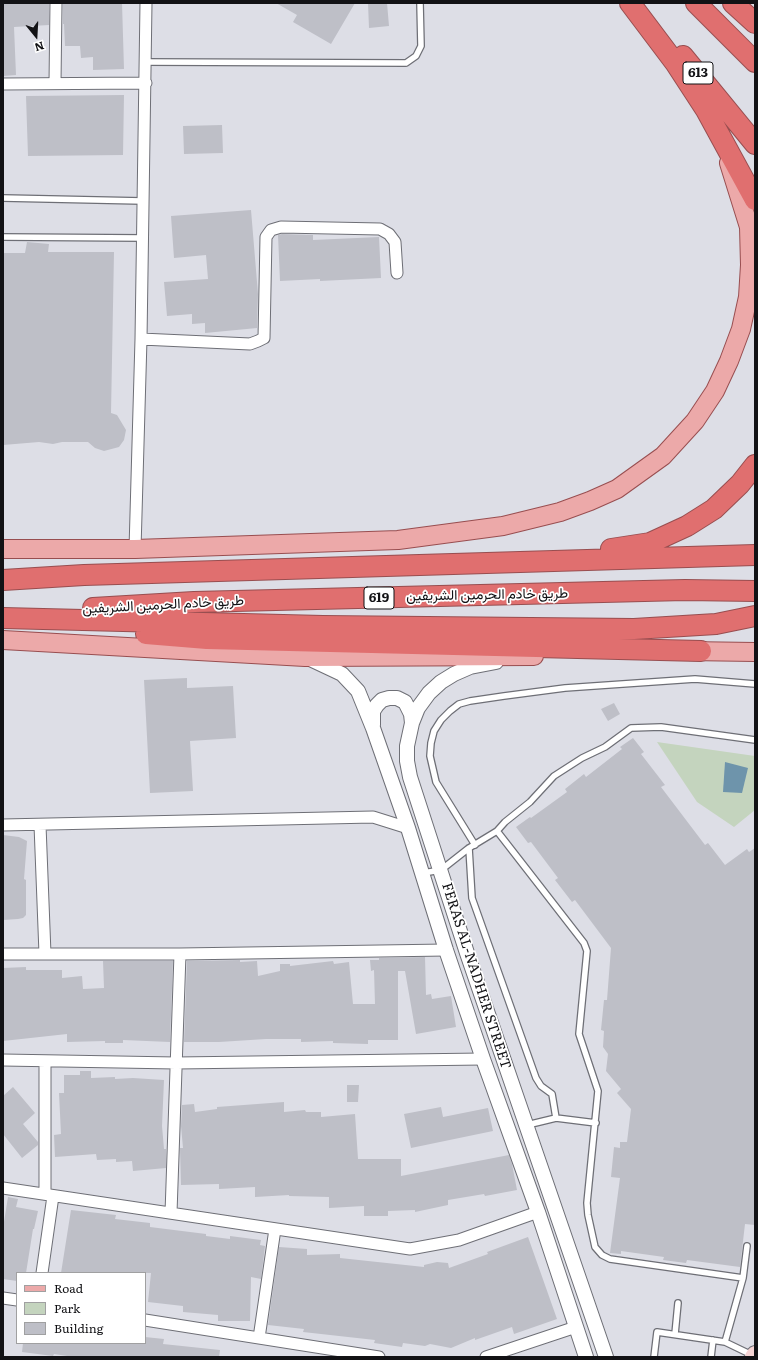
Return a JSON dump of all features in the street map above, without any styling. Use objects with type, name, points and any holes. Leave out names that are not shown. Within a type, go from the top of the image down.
[{"type":"highway","points":[[630,3],[676,64],[706,110],[755,200]]},
{"type":"highway","name":"613","points":[[638,3],[696,71],[755,144]]},
{"type":"highway","points":[[696,3],[755,62]]},
{"type":"highway","points":[[732,3],[755,23]]},
{"type":"highway","points":[[492,563],[590,553],[650,543],[687,526],[714,509],[740,484],[755,465]]},
{"type":"highway","name":"619","points":[[3,580],[84,575],[755,555]]},
{"type":"highway","points":[[3,566],[84,575]]},
{"type":"highway","name":"طريق خادم الحرمين الشريفين","points":[[3,614],[194,602],[669,590],[755,591]]},
{"type":"highway","points":[[3,618],[316,626],[634,629],[716,624],[755,616]]},
{"type":"highway","points":[[3,621],[207,639],[701,651]]},
{"type":"main road","points":[[3,549],[135,549],[398,540],[503,526],[560,512],[617,489],[662,456],[695,421],[715,391],[729,361],[741,329],[748,291],[750,265],[749,227],[720,136]]},
{"type":"main road","points":[[3,640],[305,657],[523,656],[701,651],[755,652]]},
{"type":"street","points":[[55,83],[56,3]]},
{"type":"street","points":[[135,549],[141,339],[146,3]]},
{"type":"street","points":[[3,84],[146,83]]},
{"type":"street","points":[[141,339],[250,344],[258,342],[264,338],[266,236],[271,230],[281,227],[380,229],[389,234],[395,242],[396,272]]},
{"type":"street","name":"FERAS AL-NADHER STREET","points":[[523,656],[470,667],[441,682],[429,693],[418,708],[412,723],[407,746],[408,761],[410,777],[467,953],[606,1357]]},
{"type":"street","name":"FERAS AL-NADHER STREET","points":[[305,657],[342,674],[358,691],[373,728],[423,873],[446,950],[483,1059],[538,1212],[586,1357]]},
{"type":"street","points":[[373,728],[373,711],[376,705],[382,700],[389,698],[397,698],[405,702],[410,708],[412,723]]},
{"type":"street","points":[[3,825],[372,817],[408,828]]},
{"type":"street","points":[[40,825],[45,954]]},
{"type":"street","points":[[3,954],[180,954],[446,950]]},
{"type":"street","points":[[171,1213],[180,954]]},
{"type":"street","points":[[3,1060],[176,1063],[483,1059]]},
{"type":"street","points":[[42,1272],[49,1195],[45,1061]]},
{"type":"street","points":[[3,1188],[410,1249],[459,1240],[538,1212]]},
{"type":"street","points":[[259,1338],[275,1229]]},
{"type":"street","points":[[3,1298],[16,1300]]},
{"type":"street","points":[[146,1320],[259,1338],[327,1353],[379,1357]]},
{"type":"street","points":[[486,1357],[576,1327]]},
{"type":"lane","points":[[146,62],[406,63],[416,56],[421,46],[420,3]]},
{"type":"lane","points":[[3,198],[143,201]]},
{"type":"lane","points":[[3,237],[143,238]]},
{"type":"lane","points":[[556,1118],[552,1094],[541,1086],[536,1078],[472,898],[472,847],[436,782],[430,756],[434,731],[441,720],[459,704],[490,698],[566,688],[696,678],[755,684]]},
{"type":"lane","points":[[423,873],[441,870],[497,831],[505,822],[530,802],[554,776],[582,758],[605,747],[631,728],[660,727],[755,740]]},
{"type":"lane","points":[[497,831],[586,947],[588,955],[579,1034],[598,1091],[587,1203],[593,1241],[598,1252],[610,1259],[743,1278]]},
{"type":"lane","points":[[527,1125],[556,1118],[596,1123]]},
{"type":"lane","points":[[725,1342],[743,1278],[747,1246]]},
{"type":"lane","points":[[675,1334],[678,1304]]},
{"type":"lane","points":[[654,1357],[657,1332],[725,1342],[754,1356]]},
{"type":"lane","points":[[711,1357],[713,1340]]},
{"type":"green space","points":[[657,742],[755,756],[755,810],[734,827],[697,802]]},
{"type":"water","points":[[725,762],[748,768],[742,793],[723,792]]},
{"type":"building","points":[[3,3],[49,3],[49,25],[14,27],[16,75],[3,76]]},
{"type":"building","points":[[63,3],[122,3],[124,69],[93,70],[93,57],[81,58],[80,46],[65,46]]},
{"type":"building","points":[[276,3],[355,3],[331,44],[293,22],[297,15]]},
{"type":"building","points":[[368,3],[387,3],[389,26],[369,28]]},
{"type":"building","points":[[124,95],[123,155],[28,156],[26,96]]},
{"type":"building","points":[[222,125],[223,153],[184,154],[183,126]]},
{"type":"building","points":[[251,210],[258,294],[257,328],[205,333],[205,323],[192,324],[192,314],[167,316],[164,282],[208,279],[206,255],[174,258],[171,216]]},
{"type":"building","points":[[278,235],[313,235],[313,240],[379,237],[381,278],[280,281]]},
{"type":"building","points":[[27,242],[49,244],[48,252],[114,252],[111,413],[117,415],[126,430],[124,440],[119,447],[104,451],[95,448],[88,442],[62,442],[53,444],[39,442],[3,445],[3,253],[25,253]]},
{"type":"building","points":[[187,678],[187,688],[233,686],[236,738],[190,741],[193,791],[150,793],[144,680]]},
{"type":"building","points":[[614,703],[620,714],[608,721],[601,709]]},
{"type":"building","points":[[633,738],[644,752],[641,754],[665,785],[661,787],[705,845],[708,843],[725,865],[747,849],[749,852],[755,848],[755,1225],[745,1224],[740,1267],[687,1260],[686,1263],[663,1260],[664,1257],[621,1251],[621,1254],[610,1253],[620,1178],[611,1177],[614,1147],[620,1148],[620,1142],[627,1142],[631,1109],[617,1093],[621,1089],[606,1071],[608,1054],[603,1047],[604,1031],[601,1030],[604,1000],[607,1000],[611,948],[575,900],[572,902],[555,880],[558,878],[531,842],[528,843],[516,827],[567,792],[565,789],[584,774],[586,777],[622,749],[620,747]]},
{"type":"building","points":[[3,835],[19,837],[27,841],[24,879],[26,880],[26,915],[23,918],[3,920]]},
{"type":"building","points":[[425,957],[426,995],[431,994],[432,999],[451,996],[456,1027],[416,1034],[405,971],[398,971],[398,1040],[368,1040],[368,1044],[333,1043],[333,1041],[301,1042],[301,1039],[184,1042],[187,961],[257,961],[258,976],[280,971],[280,964],[290,964],[290,966],[333,961],[334,964],[349,962],[353,1004],[375,1004],[374,970],[371,971],[370,960],[379,960],[379,958]]},
{"type":"building","points":[[103,961],[173,961],[170,1042],[123,1040],[123,1043],[105,1043],[105,1041],[67,1042],[67,1034],[3,1041],[3,968],[26,967],[26,970],[62,970],[62,978],[82,976],[83,989],[104,988]]},
{"type":"building","points":[[80,1071],[91,1071],[91,1078],[115,1077],[115,1079],[133,1078],[164,1080],[162,1126],[164,1149],[166,1149],[166,1168],[133,1171],[132,1161],[116,1162],[116,1159],[97,1160],[96,1154],[55,1157],[54,1135],[61,1134],[59,1093],[64,1093],[64,1075],[80,1075]]},
{"type":"building","points":[[347,1085],[359,1085],[358,1102],[347,1102]]},
{"type":"building","points":[[13,1087],[35,1113],[23,1124],[38,1142],[38,1145],[22,1158],[3,1134],[3,1096]]},
{"type":"building","points":[[284,1102],[284,1112],[305,1110],[306,1112],[321,1112],[321,1117],[355,1114],[358,1159],[401,1159],[401,1176],[509,1155],[517,1190],[485,1196],[484,1194],[448,1200],[448,1205],[415,1212],[415,1210],[388,1211],[388,1216],[364,1216],[364,1206],[329,1208],[329,1197],[289,1195],[255,1197],[255,1187],[219,1189],[219,1184],[181,1185],[180,1148],[183,1148],[181,1126],[182,1105],[194,1104],[195,1112],[217,1109],[217,1107]]},
{"type":"building","points":[[441,1107],[443,1117],[488,1108],[493,1131],[411,1148],[404,1114]]},
{"type":"building","points":[[8,1197],[18,1199],[16,1207],[38,1211],[33,1229],[26,1272],[16,1272],[16,1281],[3,1279],[3,1228]]},
{"type":"building","points":[[71,1210],[116,1215],[115,1219],[150,1223],[150,1227],[206,1234],[206,1236],[230,1239],[230,1236],[261,1240],[260,1245],[265,1246],[261,1279],[251,1277],[250,1321],[218,1321],[218,1315],[183,1312],[183,1306],[148,1302],[151,1273],[61,1272]]},
{"type":"building","points":[[528,1237],[557,1319],[514,1334],[512,1327],[475,1340],[475,1338],[451,1348],[430,1344],[425,1346],[403,1343],[402,1347],[374,1343],[375,1340],[303,1332],[304,1329],[268,1325],[279,1247],[307,1249],[307,1255],[340,1254],[340,1258],[424,1267],[424,1265],[437,1262],[448,1263],[449,1268],[488,1254],[487,1252]]},
{"type":"building","points":[[146,1337],[164,1339],[163,1344],[220,1350],[219,1357],[74,1357],[22,1352],[23,1344],[146,1344]]}]
